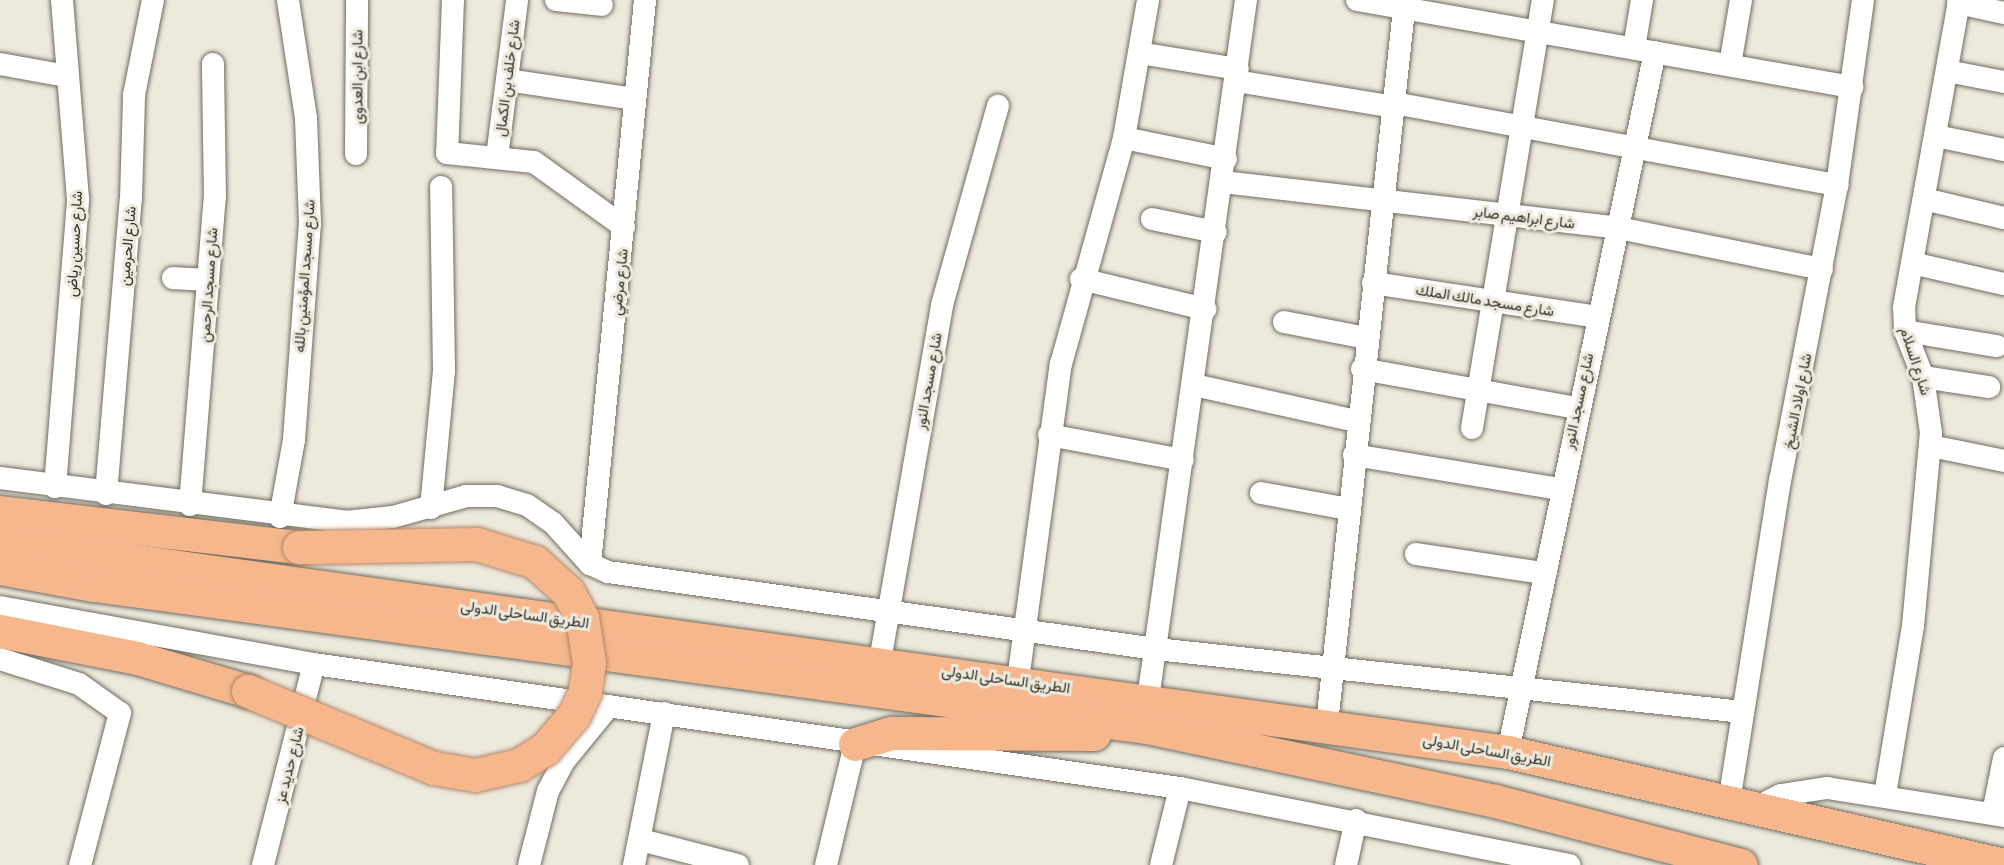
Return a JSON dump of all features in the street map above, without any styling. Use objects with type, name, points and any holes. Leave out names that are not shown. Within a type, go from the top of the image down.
[{"type":"highway","points":[[0,513],[299,547],[477,544],[535,562],[558,580],[582,618],[589,662],[582,697],[545,749],[512,768],[476,775],[434,768],[248,691],[137,658],[0,631]]},
{"type":"highway","name":"الطريق الساحلى الدولى","points":[[0,542],[1018,680],[1741,865]]},
{"type":"highway","name":"الطريق الساحلى الدولى","points":[[0,568],[105,586],[1148,713],[1327,724],[1508,752],[2004,865]]},
{"type":"highway","points":[[855,744],[892,733],[1034,737],[1148,713]]},
{"type":"street","name":"شارع حسين رياض","points":[[55,487],[78,199],[66,76],[62,0]]},
{"type":"street","name":"شارع الحرمين","points":[[106,494],[132,189],[134,95],[153,0]]},
{"type":"street","name":"شارع مسجد المؤمنين بالله","points":[[280,518],[294,440],[310,223],[306,118],[288,0]]},
{"type":"street","name":"شارع ابن العدوى","points":[[356,154],[357,0]]},
{"type":"street","points":[[453,0],[445,150],[497,157],[551,170],[624,227]]},
{"type":"street","name":"شارع خلف بن الكمال","points":[[497,157],[517,0]]},
{"type":"street","points":[[556,0],[602,4]]},
{"type":"street","name":"شارع مرضي","points":[[590,564],[645,0]]},
{"type":"street","points":[[1018,680],[1049,435],[1081,279],[1124,138],[1148,0]]},
{"type":"street","points":[[1148,713],[1223,182],[1246,0]]},
{"type":"street","points":[[1357,0],[1404,4],[1852,87]]},
{"type":"street","points":[[1472,428],[1543,0]]},
{"type":"street","name":"شارع مسجد النور","points":[[1508,752],[1576,408],[1636,144],[1645,50],[1642,0]]},
{"type":"street","points":[[1730,65],[1741,0]]},
{"type":"street","name":"شارع اولاد الشيخ","points":[[1741,806],[1743,712],[1837,185],[1863,0]]},
{"type":"street","points":[[1959,2],[2004,13]]},
{"type":"street","name":"شارع السلام","points":[[1885,795],[1908,659],[1931,446],[1923,377],[1905,331],[1912,263],[1959,2]]},
{"type":"street","points":[[1327,724],[1362,369],[1404,4]]},
{"type":"street","points":[[1139,53],[1237,75],[1394,105],[1636,144],[1837,185]]},
{"type":"street","points":[[0,64],[66,76]]},
{"type":"street","name":"شارع مسجد الرحمن","points":[[190,505],[208,280],[216,141],[213,64]]},
{"type":"street","points":[[1947,71],[2004,82]]},
{"type":"street","points":[[507,80],[634,99]]},
{"type":"street","name":"شارع مسجد النور","points":[[880,661],[942,305],[998,106]]},
{"type":"street","points":[[1935,136],[2004,150]]},
{"type":"street","points":[[1124,138],[1226,159]]},
{"type":"street","name":"شارع ابراهيم صابر","points":[[1223,182],[1618,228],[1822,269]]},
{"type":"street","points":[[431,508],[444,371],[441,187]]},
{"type":"street","points":[[1924,199],[2004,218]]},
{"type":"street","points":[[1152,219],[1216,232]]},
{"type":"street","points":[[1912,263],[2004,284]]},
{"type":"street","points":[[173,278],[208,280]]},
{"type":"street","points":[[1081,279],[1205,309]]},
{"type":"street","name":"شارع مسجد مالك الملك","points":[[1373,283],[1597,317]]},
{"type":"street","points":[[1284,322],[1366,338]]},
{"type":"street","points":[[1905,331],[1997,346]]},
{"type":"street","points":[[1362,369],[1576,408]]},
{"type":"street","points":[[1923,377],[1989,387]]},
{"type":"street","points":[[1194,385],[1357,421]]},
{"type":"street","points":[[1049,435],[1183,460]]},
{"type":"street","points":[[1931,446],[2004,461]]},
{"type":"street","points":[[1354,455],[1560,489]]},
{"type":"street","points":[[0,478],[280,518],[346,522],[431,508],[466,496],[497,496],[527,505],[553,523],[590,564],[608,572],[1156,649],[1743,712]]},
{"type":"street","points":[[1262,493],[1348,508]]},
{"type":"street","points":[[1416,554],[1544,573]]},
{"type":"street","points":[[0,607],[314,664],[664,713],[855,744],[1180,788],[1356,820],[1569,865]]},
{"type":"street","points":[[0,659],[79,684],[120,713],[80,865]]},
{"type":"street","name":"شارع حديد عز","points":[[263,865],[314,664]]},
{"type":"street","points":[[529,865],[548,791],[564,761],[609,706]]},
{"type":"street","points":[[634,865],[641,840],[664,713]]},
{"type":"street","points":[[826,865],[855,744]]},
{"type":"street","points":[[1741,806],[1811,789],[1885,795],[1998,814],[2004,758]]},
{"type":"street","points":[[1161,865],[1180,788]]},
{"type":"street","points":[[1346,865],[1356,820]]},
{"type":"street","points":[[641,840],[732,864]]}]
